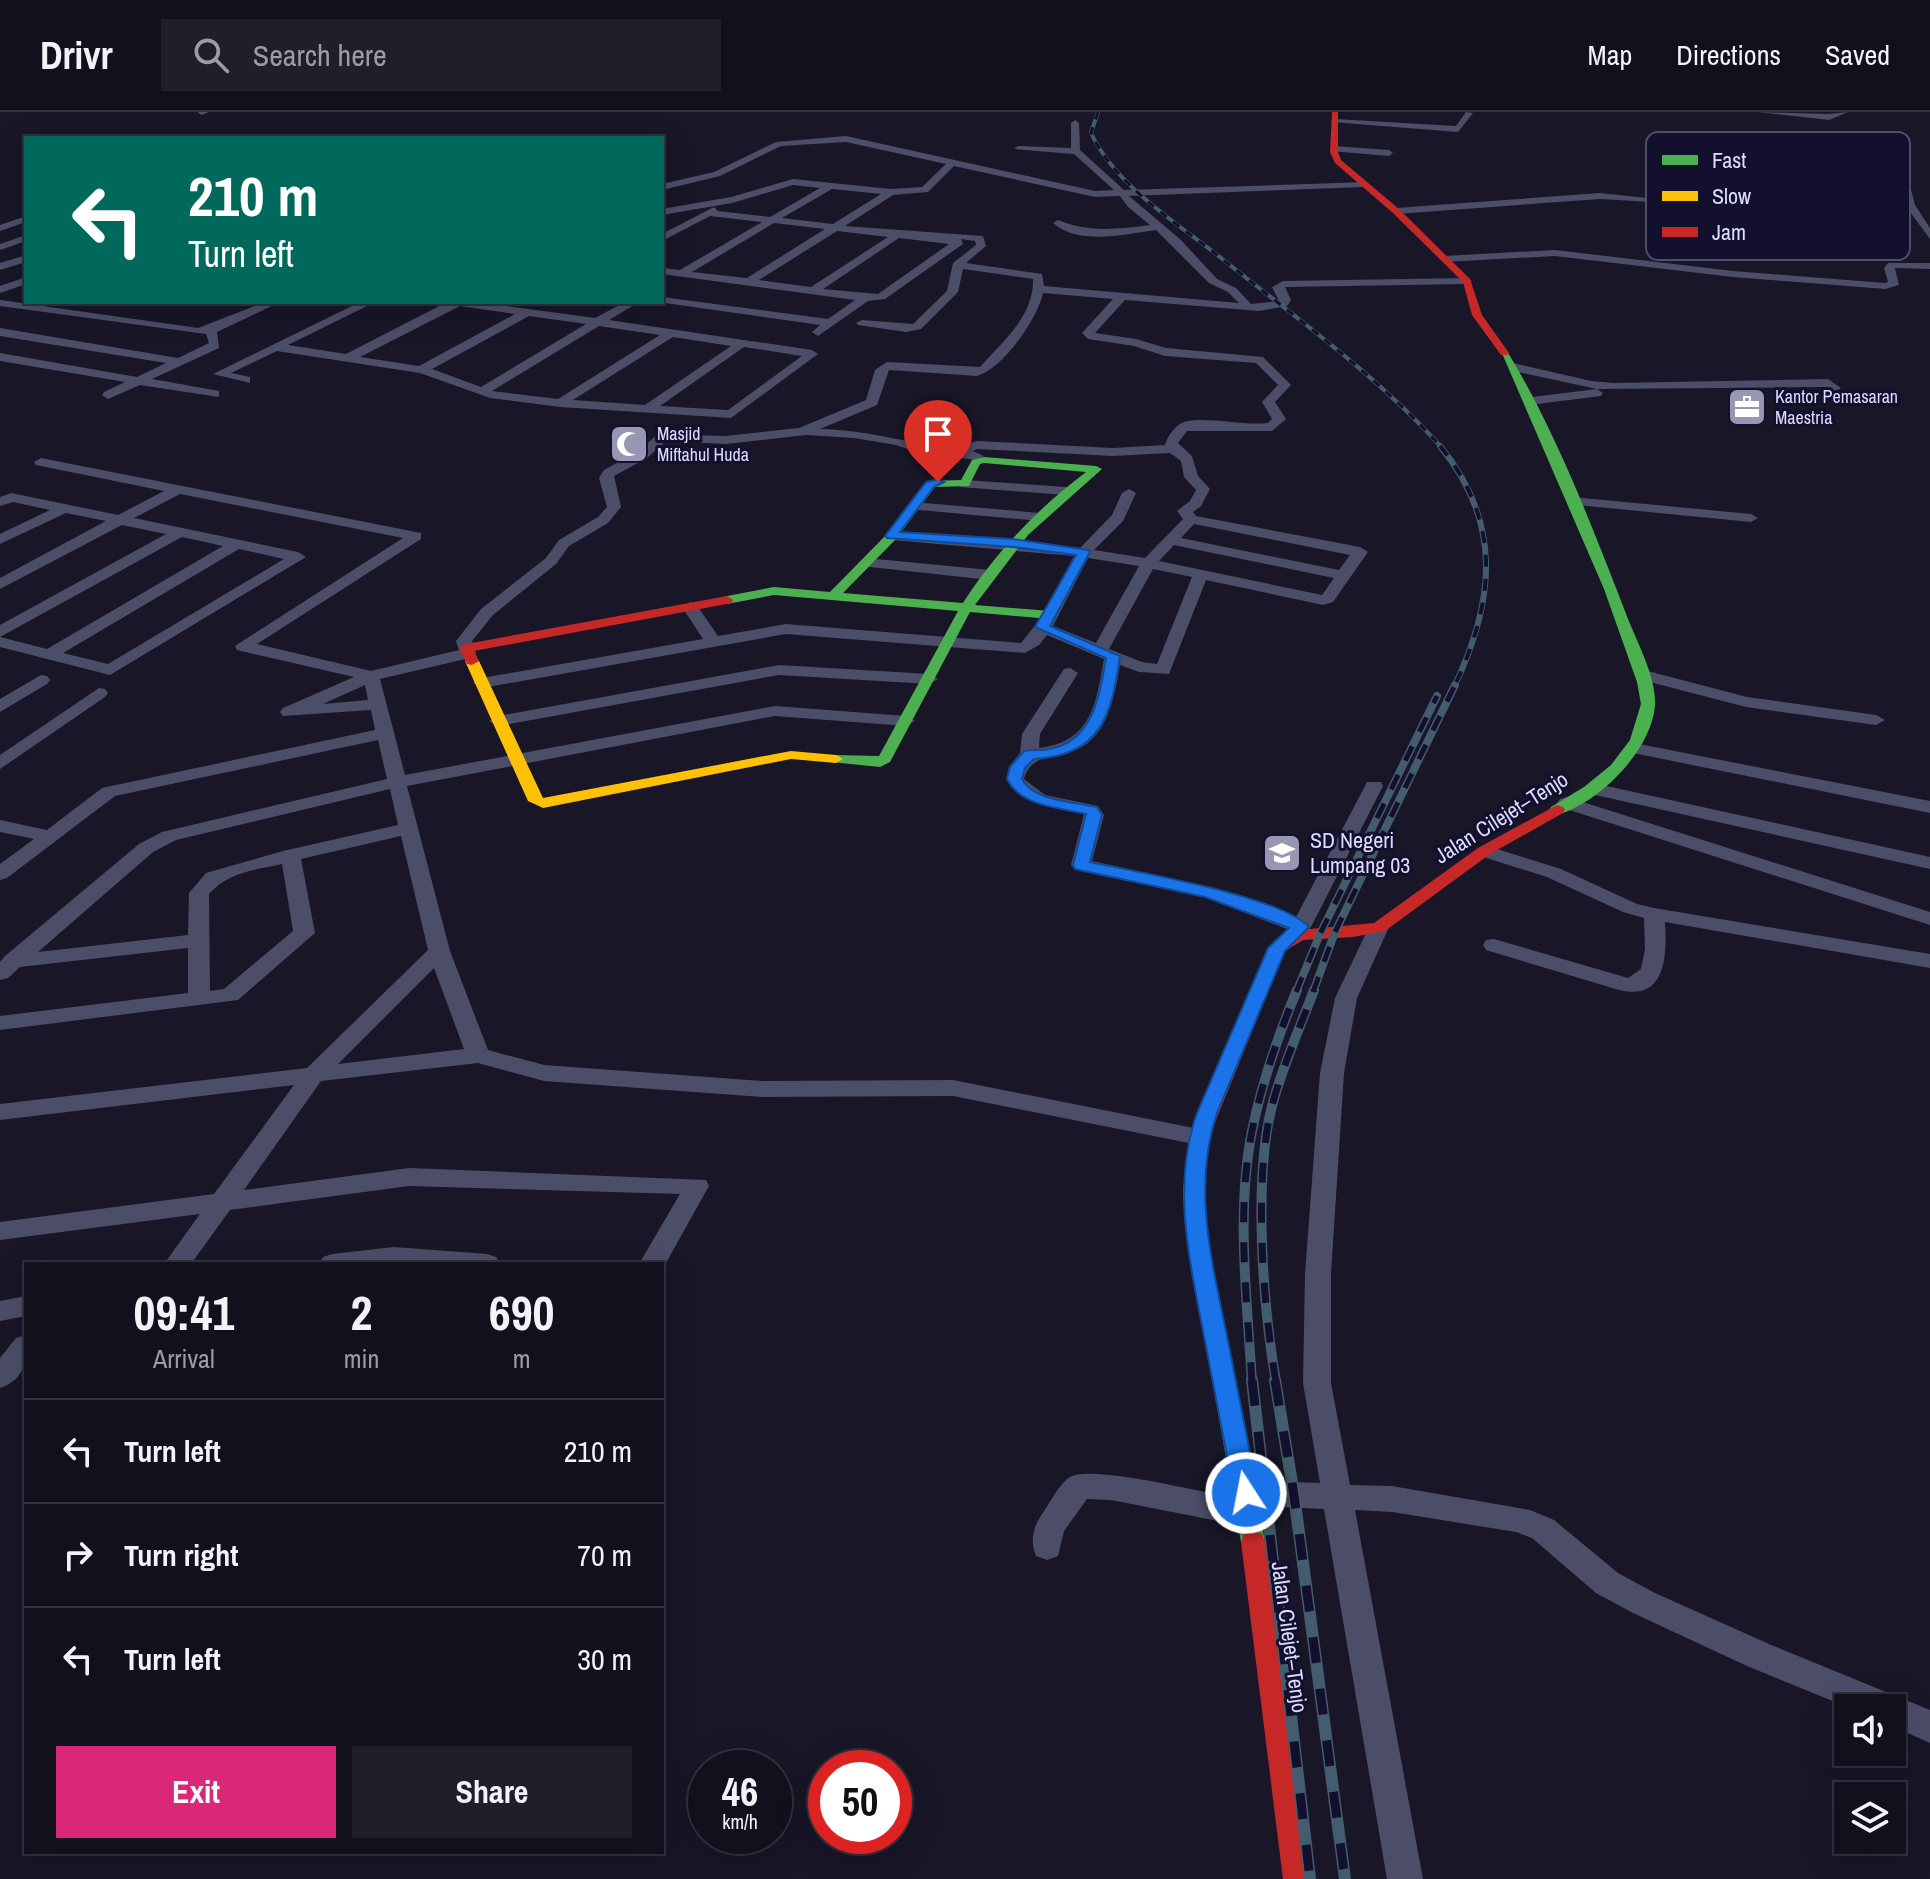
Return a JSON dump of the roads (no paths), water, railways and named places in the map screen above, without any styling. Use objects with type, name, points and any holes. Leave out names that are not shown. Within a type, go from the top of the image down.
[{"type":"main road","points":[[1334,149],[1335,117]]},
{"type":"main road","name":"Jalan Cilejet–Tenjo","points":[[1298,1879],[1248,1503],[1195,1226],[1193,1191],[1199,1137],[1277,948],[1296,931],[1361,932],[1379,927],[1484,851],[1593,789],[1624,764],[1634,748],[1649,709],[1644,675],[1572,501],[1513,367],[1477,315],[1467,281],[1396,211],[1338,161],[1334,149]]},
{"type":"main road","points":[[833,596],[892,536],[932,483],[965,484],[976,462],[984,460],[1096,469],[1066,491],[1013,543],[967,607],[885,759],[880,762],[791,755],[553,802],[536,801],[467,651],[774,591],[833,596],[967,607],[1046,621]]},
{"type":"street","points":[[1761,112],[1829,117],[1844,112]]},
{"type":"street","points":[[1335,117],[1418,129],[1459,128],[1469,113]]},
{"type":"street","points":[[1075,123],[1076,151],[1080,158],[1092,165],[1131,205],[1160,227],[1213,281],[1238,294],[1249,307]]},
{"type":"street","points":[[1418,129],[1439,140]]},
{"type":"street","points":[[664,187],[717,174],[779,144],[855,139],[1085,193],[1364,184]]},
{"type":"street","points":[[1018,149],[1076,151]]},
{"type":"street","points":[[1334,149],[1389,153]]},
{"type":"street","points":[[664,213],[732,200],[793,182],[891,192],[925,190],[954,161]]},
{"type":"street","points":[[664,284],[830,186]]},
{"type":"street","points":[[749,282],[891,192]]},
{"type":"street","points":[[1396,211],[1600,196],[1646,199]]},
{"type":"street","points":[[664,237],[732,200]]},
{"type":"street","points":[[1910,205],[1930,236]]},
{"type":"street","points":[[664,213],[697,219]]},
{"type":"street","points":[[710,213],[979,238],[981,246],[957,263],[952,292],[917,327],[906,329],[862,323]]},
{"type":"street","points":[[0,214],[24,218]]},
{"type":"street","points":[[0,228],[24,219]]},
{"type":"street","points":[[1058,223],[1064,229],[1082,232],[1160,227]]},
{"type":"street","points":[[664,271],[865,298],[881,297],[959,243],[900,233],[813,291]]},
{"type":"street","points":[[0,247],[24,239]]},
{"type":"street","points":[[1444,259],[1555,253],[1733,274],[1891,286],[1894,285],[1889,267],[1930,266]]},
{"type":"street","points":[[2,266],[24,259]]},
{"type":"street","points":[[2,266],[24,268]]},
{"type":"street","points":[[802,432],[872,402],[881,370],[887,366],[984,370],[1027,320],[1041,289],[1035,274],[958,266]]},
{"type":"street","points":[[0,288],[24,279]]},
{"type":"street","points":[[1041,289],[1249,307],[1283,304],[1285,300],[1277,287],[1283,284],[1467,281]]},
{"type":"street","points":[[892,536],[1013,543],[1084,552],[1327,599],[1360,552],[1191,519],[1184,511],[1196,503],[1203,489],[1191,477],[1187,459],[1173,449],[1171,443],[1185,426],[1260,430],[1276,425],[1279,419],[1268,402],[1285,385],[1259,360],[1165,352],[1136,343],[1092,337],[1088,333],[1123,295]]},
{"type":"street","points":[[794,350],[865,298]]},
{"type":"street","points":[[664,300],[830,323]]},
{"type":"street","points":[[0,303],[204,331],[269,304]]},
{"type":"street","points":[[246,380],[219,374],[365,304]]},
{"type":"street","points":[[348,358],[451,304]]},
{"type":"street","points":[[277,347],[421,370],[481,392],[560,403],[731,414],[812,356],[794,350],[468,304]]},
{"type":"street","points":[[481,392],[629,304]]},
{"type":"street","points":[[421,370],[526,313]]},
{"type":"street","points":[[108,395],[208,349],[201,347],[204,331]]},
{"type":"street","points":[[0,332],[181,362]]},
{"type":"street","points":[[560,403],[671,333]]},
{"type":"street","points":[[0,349],[29,337]]},
{"type":"street","points":[[647,409],[743,343]]},
{"type":"street","points":[[0,357],[215,394]]},
{"type":"street","points":[[1513,367],[1593,389]]},
{"type":"street","points":[[1529,401],[1593,389],[1831,385]]},
{"type":"street","points":[[378,704],[289,712],[371,676],[467,651],[464,641],[487,612],[551,561],[564,543],[603,520],[614,507],[606,478],[609,473],[642,455],[663,437],[726,440],[802,432],[855,434],[898,441],[919,449],[964,453],[984,460]]},
{"type":"street","points":[[964,453],[969,447],[977,445],[1113,452],[1173,449]]},
{"type":"street","points":[[41,462],[416,536],[243,646],[371,676]]},
{"type":"street","points":[[965,484],[1066,491]]},
{"type":"street","points":[[0,584],[178,489]]},
{"type":"street","points":[[482,683],[786,629],[1019,650],[1031,645],[1084,552],[1123,512],[1129,493]]},
{"type":"street","points":[[0,502],[11,497],[298,557],[110,670],[0,642]]},
{"type":"street","points":[[1572,501],[1751,518]]},
{"type":"street","points":[[913,506],[1040,517]]},
{"type":"street","points":[[0,540],[65,508]]},
{"type":"street","points":[[1029,754],[1065,751],[1076,745],[1097,722],[1107,695],[1107,654],[1148,563],[1191,519]]},
{"type":"street","points":[[0,632],[180,532]]},
{"type":"street","points":[[1171,540],[1345,576]]},
{"type":"street","points":[[50,654],[237,544]]},
{"type":"street","points":[[866,563],[990,575]]},
{"type":"street","points":[[1046,621],[1107,654],[1157,671],[1166,667],[1201,574]]},
{"type":"street","points":[[690,607],[712,640]]},
{"type":"street","points":[[498,721],[779,670],[929,679]]},
{"type":"street","points":[[1070,673],[1031,734],[1029,754],[1018,767],[1015,779],[1019,788],[1042,800],[1083,807],[1094,815],[1081,865],[1209,892],[1257,908],[1296,931],[1374,786]]},
{"type":"street","points":[[1644,675],[1746,702],[1876,720]]},
{"type":"street","points":[[371,676],[439,951],[478,1055]]},
{"type":"street","points":[[0,707],[41,680]]},
{"type":"street","points":[[0,763],[99,693]]},
{"type":"street","points":[[5,966],[158,841],[397,782],[775,711],[906,721]]},
{"type":"street","points":[[0,874],[109,792],[386,733]]},
{"type":"street","points":[[1634,748],[1930,807]]},
{"type":"street","points":[[1593,789],[1930,863]]},
{"type":"street","points":[[1567,803],[1930,919]]},
{"type":"street","points":[[0,826],[50,836]]},
{"type":"street","points":[[199,999],[199,893],[204,885],[226,871],[410,828]]},
{"type":"street","points":[[1484,851],[1554,873],[1630,908],[1654,914],[1930,961]]},
{"type":"street","points":[[0,1023],[230,995],[304,933],[290,855]]},
{"type":"street","points":[[1494,945],[1627,985],[1639,984],[1654,971],[1654,914]]},
{"type":"street","points":[[1379,927],[1346,998],[1332,1073],[1318,1274],[1317,1383],[1405,1879]]},
{"type":"street","points":[[5,966],[199,940]]},
{"type":"street","points":[[179,1262],[315,1073],[439,951]]},
{"type":"street","points":[[0,1112],[478,1055],[544,1073],[747,1088],[953,1088],[1199,1137]]},
{"type":"street","points":[[0,1231],[427,1176],[697,1186],[653,1262]]},
{"type":"street","points":[[350,1262],[394,1257],[460,1262]]},
{"type":"street","points":[[0,1311],[24,1306]]},
{"type":"street","points":[[0,1377],[24,1348]]},
{"type":"street","points":[[1047,1547],[1049,1528],[1079,1486],[1248,1503],[1336,1496],[1451,1507],[1519,1519],[1543,1529],[1607,1583],[1644,1603],[1853,1694]]},
{"type":"street","points":[[1906,1716],[1930,1727]]},
{"type":"railway","points":[[1098,112],[1091,133],[1114,169],[1129,185],[1362,370],[1442,448]]},
{"type":"railway","points":[[1440,446],[1475,504],[1483,533],[1486,563],[1478,624],[1454,687]]},
{"type":"railway","points":[[1313,992],[1335,932],[1455,685]]},
{"type":"railway","points":[[1296,992],[1320,934],[1437,696]]},
{"type":"railway","points":[[1252,1382],[1244,1256],[1247,1162],[1266,1077],[1297,990]]},
{"type":"railway","points":[[1276,1382],[1267,1317],[1262,1243],[1266,1136],[1276,1091],[1314,990]]},
{"type":"railway","points":[[1252,1380],[1310,1879]]},
{"type":"railway","points":[[1275,1380],[1294,1495],[1345,1879]]},
{"type":"place","name":"Kantor Pemasaran Maestria","points":[[1747,407]]},
{"type":"place","name":"Masjid Miftahul Huda","points":[[629,444]]},
{"type":"place","name":"SD Negeri Lumpang 03","points":[[1282,853]]}]
